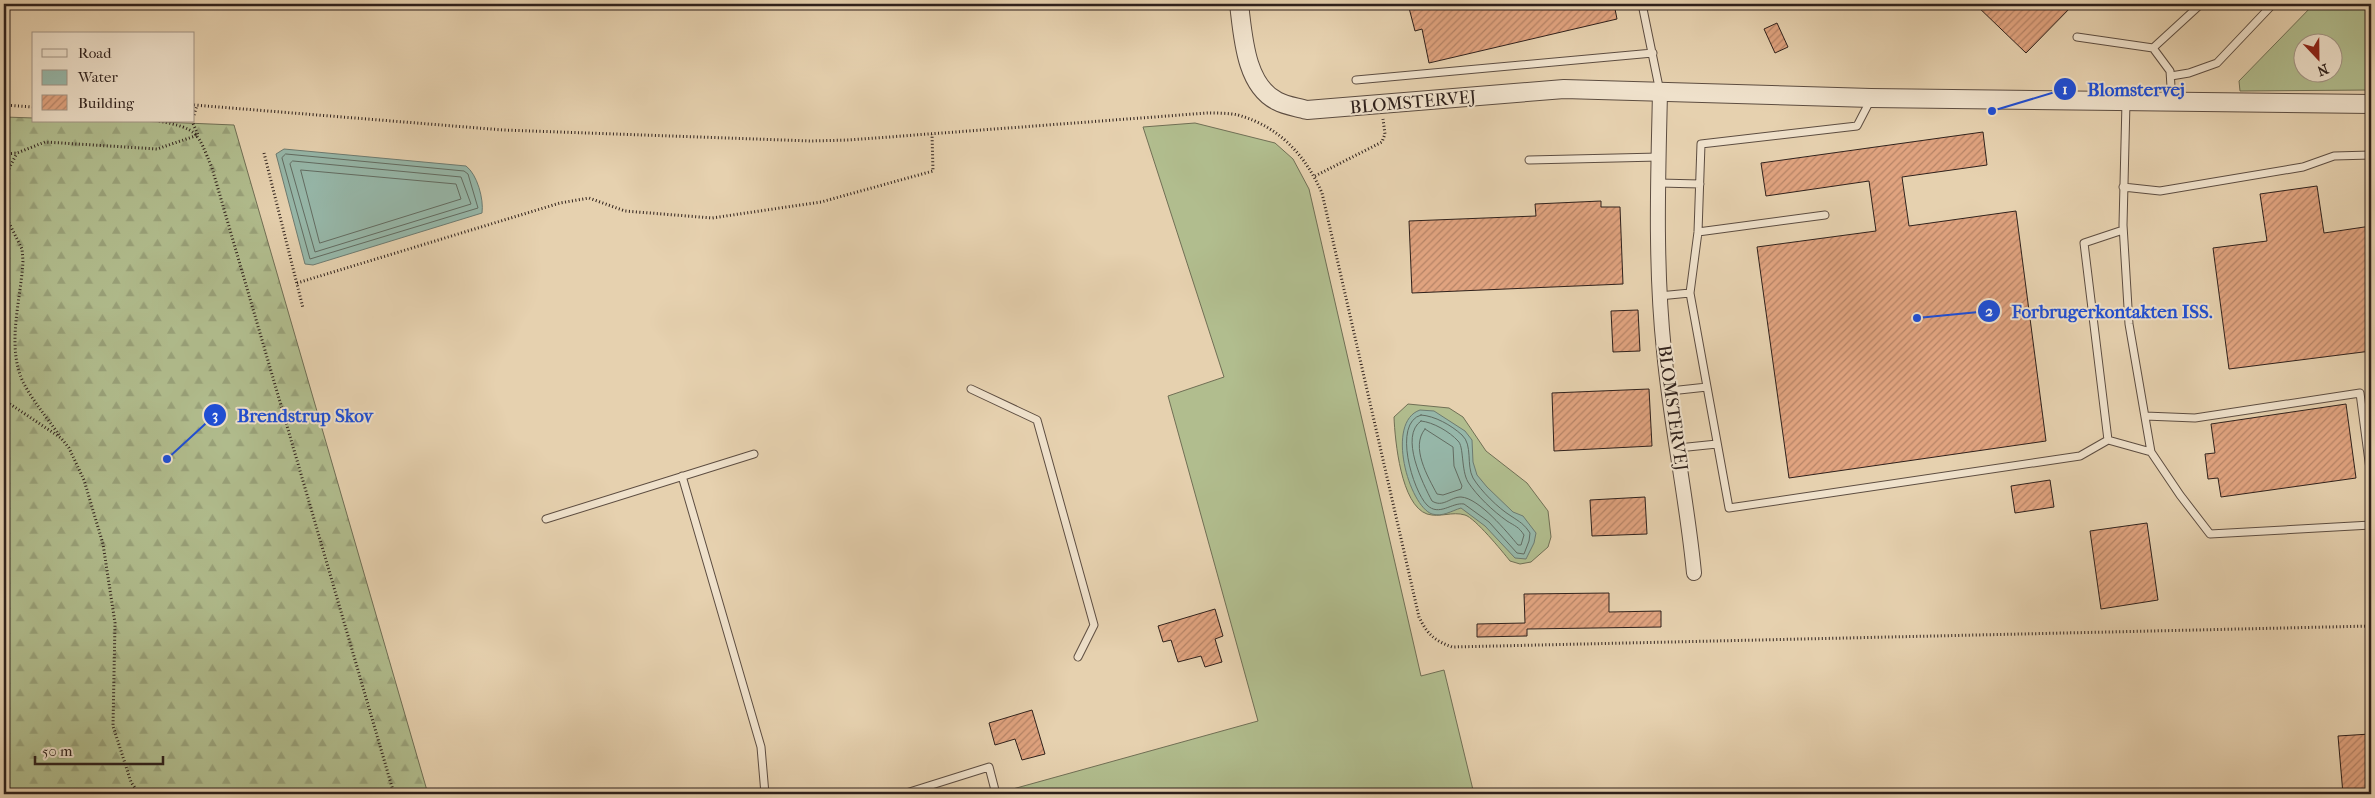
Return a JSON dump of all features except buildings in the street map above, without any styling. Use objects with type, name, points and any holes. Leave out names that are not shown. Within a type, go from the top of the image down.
[{"type":"street","name":"BLOMSTERVEJ","points":[[1239,4],[1250,69],[1264,91],[1277,102],[1307,110],[1564,89],[1871,98],[2371,104]]},
{"type":"street","name":"BLOMSTERVEJ","points":[[1660,93],[1659,296],[1670,391],[1689,520],[1694,573]]},
{"type":"lane","points":[[1642,4],[1660,93]]},
{"type":"lane","points":[[2153,48],[2201,4]]},
{"type":"lane","points":[[2171,76],[2190,73],[2217,62],[2273,4]]},
{"type":"lane","points":[[2077,37],[2153,48],[2166,64],[2171,76],[2172,102]]},
{"type":"lane","points":[[1356,80],[1653,53]]},
{"type":"lane","points":[[1871,98],[1857,126],[1701,144],[1698,232],[1690,293],[1729,508],[2080,456],[2108,440],[2151,452]]},
{"type":"lane","points":[[2126,102],[2123,230],[2129,324],[2151,452],[2180,495],[2210,534],[2371,525]]},
{"type":"lane","points":[[2123,186],[2160,192],[2303,167],[2334,156],[2371,155]]},
{"type":"lane","points":[[1529,160],[1659,157]]},
{"type":"lane","points":[[1659,183],[1700,184]]},
{"type":"lane","points":[[1698,232],[1825,215]]},
{"type":"lane","points":[[2108,440],[2084,244],[2123,230]]},
{"type":"lane","points":[[1659,296],[1690,293]]},
{"type":"lane","points":[[1670,391],[1707,386]]},
{"type":"lane","points":[[971,389],[1037,420],[1094,625],[1078,657]]},
{"type":"lane","points":[[2145,416],[2195,418],[2360,394],[2371,477]]},
{"type":"lane","points":[[1678,448],[1717,444]]},
{"type":"lane","points":[[546,519],[754,454]]},
{"type":"lane","points":[[682,476],[761,747],[765,794]]},
{"type":"lane","points":[[903,794],[989,767],[996,794]]},
{"type":"path","points":[[4,105],[32,107]]},
{"type":"path","points":[[195,105],[503,130],[810,141],[932,134],[1207,113],[1237,115],[1264,125],[1289,142],[1312,170],[1322,193],[1418,617],[1426,631],[1437,642],[1452,647],[2371,626]]},
{"type":"path","points":[[1315,176],[1382,142],[1385,134],[1381,105]]},
{"type":"path","points":[[164,122],[185,126],[198,135]]},
{"type":"path","points":[[192,122],[215,178],[394,794]]},
{"type":"path","points":[[297,283],[570,201],[589,198],[624,211],[712,218],[821,202],[933,170],[932,134]]},
{"type":"path","points":[[4,154],[17,154],[45,142],[157,149],[198,135]]},
{"type":"path","points":[[264,153],[303,308]]},
{"type":"path","points":[[4,178],[17,154]]},
{"type":"path","points":[[4,213],[22,249],[24,261],[15,342],[19,370],[33,398],[69,448],[84,480],[102,544],[115,623],[114,726],[131,782],[139,794]]},
{"type":"path","points":[[4,400],[62,438]]},
{"type":"green space","points":[[2314,4],[2371,4],[2371,90],[2240,91],[2239,81]]},
{"type":"green space","points":[[4,117],[32,118],[32,122],[162,122],[234,125],[428,794],[4,794]]},
{"type":"green space","points":[[1195,123],[1275,143],[1293,159],[1309,189],[1421,676],[1444,670],[1474,794],[1003,794],[1002,792],[1258,721],[1168,396],[1224,377],[1143,127]]},
{"type":"green space","points":[[1408,404],[1449,408],[1463,417],[1486,451],[1527,483],[1548,511],[1551,537],[1548,547],[1531,562],[1520,564],[1510,561],[1482,528],[1465,515],[1432,515],[1418,508],[1405,486],[1396,441],[1394,417]]},
{"type":"water","points":[[284,149],[466,166],[479,187],[482,213],[313,265],[305,264],[276,154]]},
{"type":"water","points":[[1420,410],[1434,411],[1465,431],[1472,440],[1473,462],[1477,475],[1513,512],[1523,516],[1536,533],[1534,543],[1526,559],[1515,558],[1485,526],[1461,508],[1436,515],[1423,508],[1409,481],[1404,464],[1402,446],[1404,430],[1410,418]]},
{"type":"place","name":"Blomstervej","points":[[1992,111]]},
{"type":"place","name":"Forbrugerkontakten ISS.","points":[[1917,318]]},
{"type":"place","name":"Brendstrup Skov","points":[[167,459]]}]
